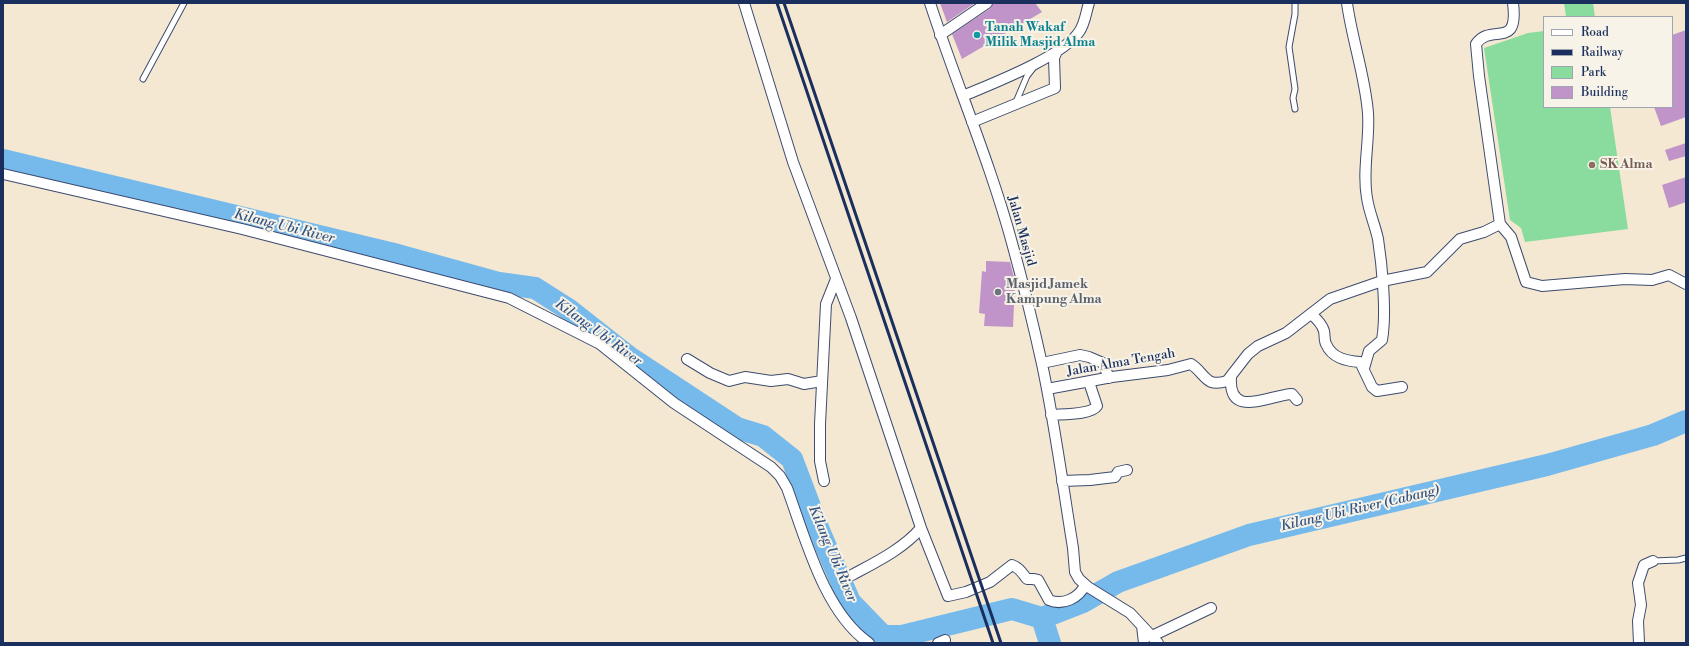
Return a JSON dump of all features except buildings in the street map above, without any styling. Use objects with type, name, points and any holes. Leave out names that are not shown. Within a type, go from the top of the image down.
[{"type":"street","points":[[744,3],[793,162],[836,279],[921,528],[948,596],[966,592],[990,582],[1012,565],[1017,567],[1027,579],[1038,580],[1050,600],[1057,603],[1062,603],[1076,596],[1086,586],[1110,599],[1130,613],[1142,626],[1151,641],[1211,608]]},
{"type":"street","name":"Jalan Masjid","points":[[930,3],[1012,242],[1047,389],[1073,548],[1075,572],[1086,586]]},
{"type":"street","points":[[940,35],[987,3]]},
{"type":"street","points":[[963,96],[1038,62],[1057,51],[1079,33],[1090,3]]},
{"type":"street","points":[[1347,3],[1350,24],[1366,88],[1369,133],[1366,152],[1367,197],[1378,238],[1382,281],[1382,340],[1369,351],[1364,368]]},
{"type":"street","points":[[1512,3],[1514,18],[1511,29],[1505,33],[1488,35],[1480,38],[1476,44],[1500,224],[1511,237],[1526,282],[1542,286],[1625,279],[1652,280],[1669,275],[1686,284]]},
{"type":"street","points":[[972,122],[1055,88],[1054,58],[1057,51]]},
{"type":"street","points":[[3,174],[242,229],[510,298],[600,344],[674,404],[771,467],[780,476],[824,587],[841,616],[860,637],[869,643]]},
{"type":"street","points":[[1297,400],[1292,394],[1281,395],[1256,403],[1247,403],[1238,399],[1232,393],[1231,377],[1248,354],[1258,346],[1286,333],[1330,299],[1382,281],[1427,272],[1460,239],[1484,232],[1500,224]]},
{"type":"street","points":[[824,481],[820,461],[826,304],[836,279]]},
{"type":"street","points":[[1311,314],[1320,321],[1324,330],[1326,344],[1334,354],[1340,359],[1360,362],[1372,387],[1377,391],[1402,387]]},
{"type":"street","points":[[1042,363],[1080,355],[1085,356],[1103,363],[1109,378]]},
{"type":"street","points":[[687,359],[710,373],[729,380],[745,377],[771,381],[788,379],[804,384],[822,381]]},
{"type":"street","name":"Jalan Alma Tengah","points":[[1047,389],[1109,378],[1168,370],[1191,364],[1200,370],[1205,379],[1214,384],[1227,381],[1231,377]]},
{"type":"street","points":[[1051,415],[1089,412],[1095,409],[1097,406],[1089,382]]},
{"type":"street","points":[[1062,481],[1115,477],[1118,472],[1127,470]]},
{"type":"street","points":[[852,575],[884,559],[914,536],[921,528]]},
{"type":"street","points":[[1639,643],[1638,621],[1641,605],[1638,583],[1644,565],[1653,561]]},
{"type":"lane","points":[[143,79],[184,3]]},
{"type":"lane","points":[[1295,3],[1295,14],[1289,47],[1295,89],[1293,98],[1295,109]]},
{"type":"lane","points":[[1015,105],[1027,76],[1038,62]]},
{"type":"lane","points":[[1653,561],[1678,560],[1686,558]]},
{"type":"green space","points":[[1564,3],[1593,3],[1595,16],[1566,16]]},
{"type":"green space","points":[[1543,31],[1543,108],[1610,108],[1628,229],[1525,242],[1521,228],[1510,220],[1484,48],[1528,33]]},
{"type":"waterway","name":"Kilang Ubi River","points":[[3,160],[398,255],[499,283],[535,288],[568,309],[629,357],[737,428],[763,436],[792,459],[820,533],[850,602],[883,636],[902,636],[1012,609],[1042,618],[1050,643]]},
{"type":"waterway","name":"Kilang Ubi River (Cabang)","points":[[1042,618],[1083,602],[1118,582],[1249,535],[1547,465],[1653,435],[1686,421]]},
{"type":"railway","points":[[777,3],[993,643]]},
{"type":"railway","points":[[784,3],[1001,643]]},
{"type":"place","name":"Tanah Wakaf Milik Masjid Alma","points":[[977,35]]},
{"type":"place","name":"SK Alma","points":[[1592,165]]},
{"type":"place","name":"Masjid Jamek Kampung Alma","points":[[998,292]]}]
